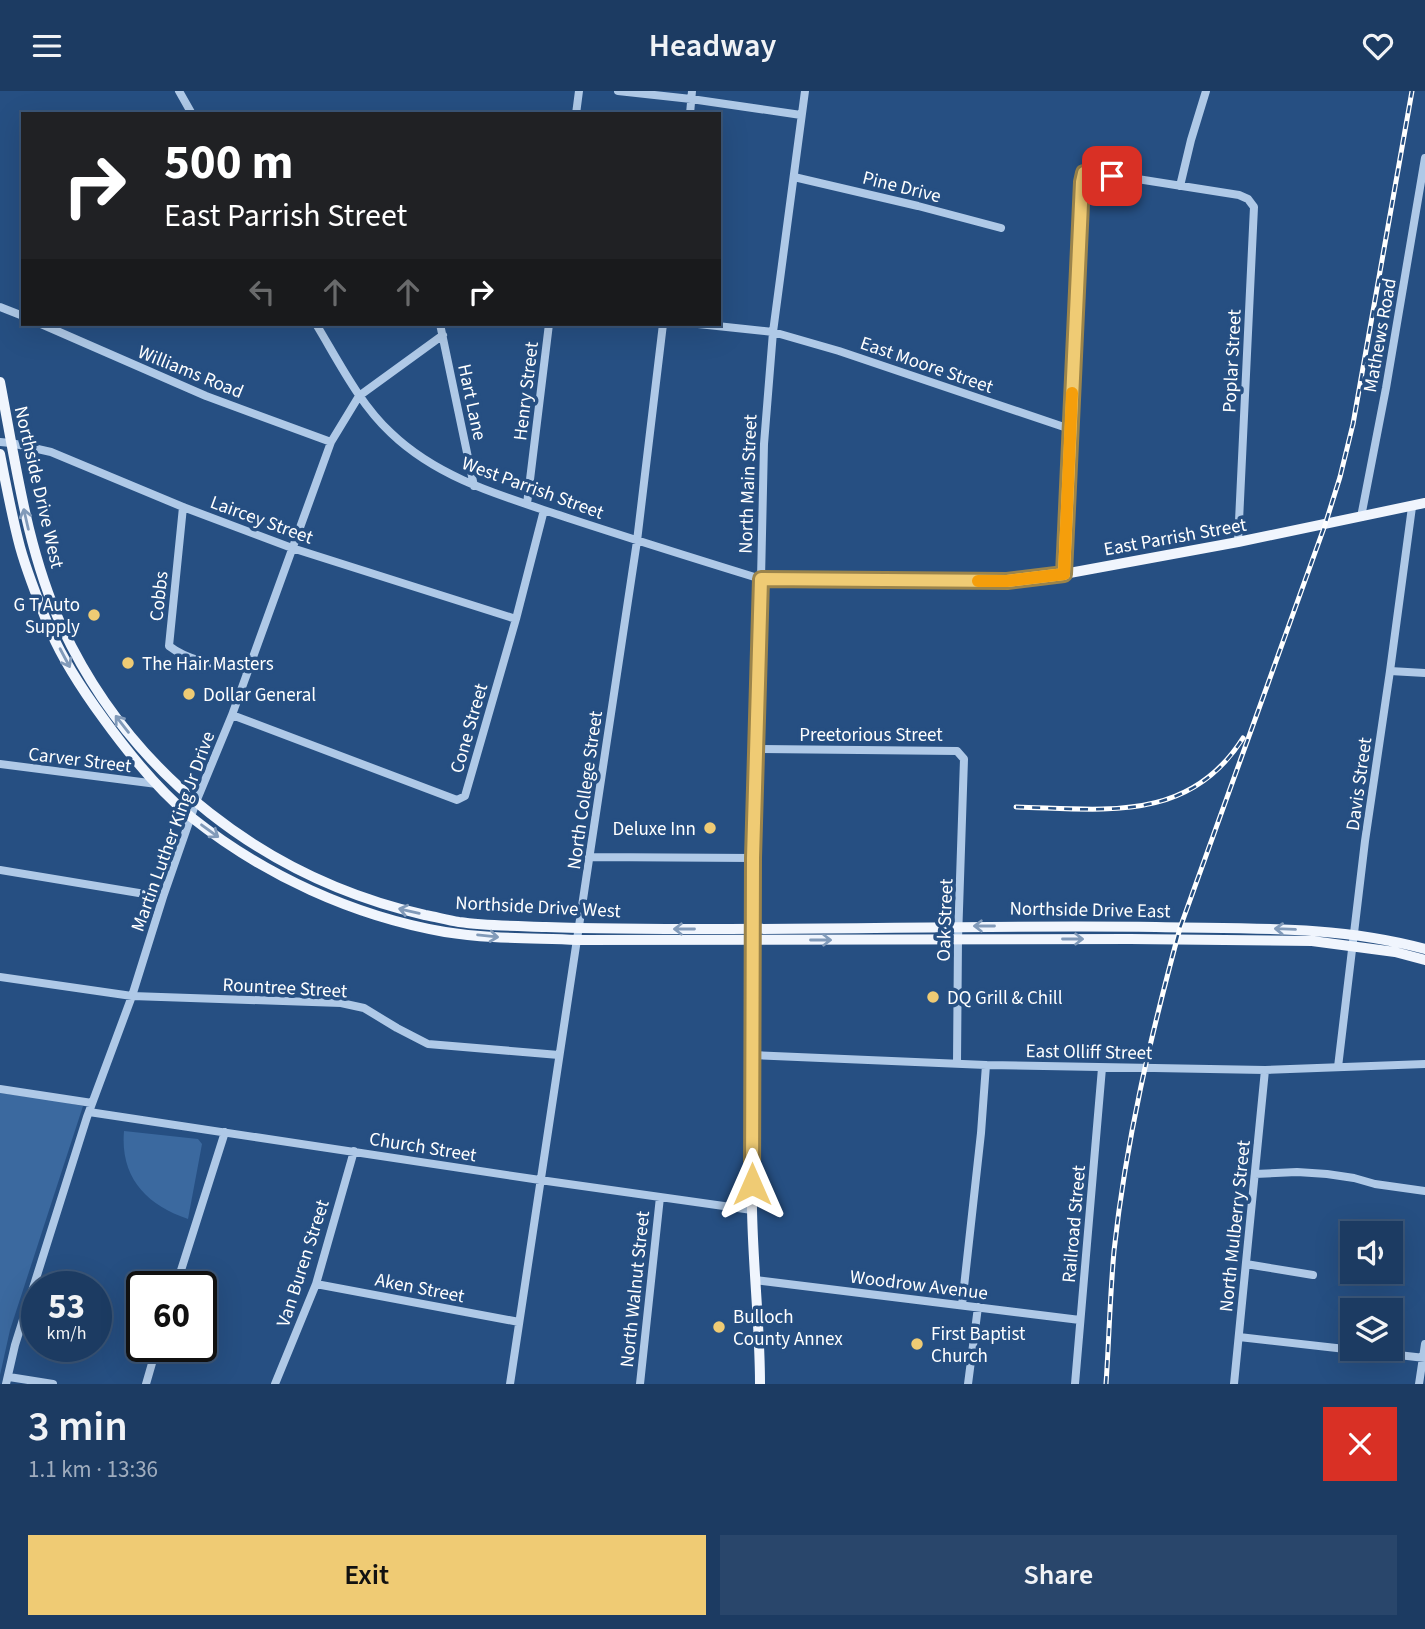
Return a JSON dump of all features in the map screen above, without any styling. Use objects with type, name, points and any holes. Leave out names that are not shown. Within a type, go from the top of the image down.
[{"type":"main road","name":"Northside Drive West","points":[[0,382],[6,442],[45,586],[63,629],[93,685],[123,726],[176,786],[245,839],[286,864],[329,885],[393,907],[457,922],[578,934]]},
{"type":"main road","name":"Northside Drive West","points":[[0,454],[21,548],[52,634],[70,667],[130,755],[191,816],[229,844],[289,880],[333,899],[382,917],[458,933],[498,938],[578,934],[752,934]]},
{"type":"main road","name":"East Parrish Street","points":[[761,579],[1007,581],[1064,574],[1238,542],[1425,503]]},
{"type":"main road","name":"North Main Street","points":[[760,1384],[752,1210],[751,1055],[753,858],[761,579]]},
{"type":"main road","name":"Northside Drive East","points":[[752,934],[959,926],[1269,929],[1318,931],[1425,960]]},
{"type":"main road","name":"Northside Drive East","points":[[752,934],[958,939],[1353,940],[1399,942],[1425,949]]},
{"type":"street","points":[[179,91],[191,112]]},
{"type":"street","points":[[576,112],[579,91]]},
{"type":"street","points":[[618,91],[692,95],[801,115]]},
{"type":"street","name":"North Main Street","points":[[761,579],[764,444],[773,332],[805,91]]},
{"type":"street","points":[[1064,574],[1080,208],[1084,173],[1093,172],[1180,186],[1206,91]]},
{"type":"street","name":"Mathews Road","points":[[1362,517],[1425,157]]},
{"type":"street","name":"Pine Drive","points":[[794,177],[1001,228]]},
{"type":"street","name":"Poplar Street","points":[[1180,186],[1233,194],[1248,199],[1254,207],[1238,542]]},
{"type":"street","points":[[0,307],[21,315]]},
{"type":"street","name":"Williams Road","points":[[45,326],[206,396],[331,442]]},
{"type":"street","name":"West Parrish Street","points":[[317,326],[359,396],[389,432],[431,464],[474,486],[761,579]]},
{"type":"street","name":"Hart Lane","points":[[441,326],[474,486]]},
{"type":"street","name":"Henry Street","points":[[527,504],[549,326]]},
{"type":"street","name":"North College Street","points":[[510,1384],[637,541],[663,326]]},
{"type":"street","name":"East Moore Street","points":[[717,326],[773,332],[852,355],[1070,429]]},
{"type":"street","name":"Martin Luther King Jr Drive","points":[[9,1382],[15,1345],[92,1103],[132,996],[196,802],[232,715],[331,442],[359,396],[443,335]]},
{"type":"street","name":"Laircey Street","points":[[6,442],[51,452],[183,507],[292,548],[516,619]]},
{"type":"street","name":"Cobbs","points":[[183,507],[169,646],[190,659],[248,670]]},
{"type":"street","name":"Davis Street","points":[[1338,1067],[1365,841],[1412,507]]},
{"type":"street","name":"Cone Street","points":[[232,715],[457,800],[465,796],[544,510]]},
{"type":"street","points":[[1390,671],[1425,673]]},
{"type":"street","name":"Preetorious Street","points":[[756,749],[957,751],[964,759],[964,777]]},
{"type":"street","name":"Carver Street","points":[[0,764],[157,784]]},
{"type":"street","name":"Oak Street","points":[[957,1063],[964,777]]},
{"type":"street","points":[[589,857],[753,858]]},
{"type":"street","points":[[0,870],[163,897]]},
{"type":"street","name":"Rountree Street","points":[[0,977],[132,996],[341,1003],[364,1009],[428,1044],[559,1055]]},
{"type":"street","name":"East Olliff Street","points":[[751,1055],[1102,1068],[1265,1070],[1425,1064]]},
{"type":"street","points":[[962,1305],[986,1065]]},
{"type":"street","name":"Railroad Street","points":[[1075,1384],[1102,1068]]},
{"type":"street","name":"North Mulberry Street","points":[[1234,1384],[1265,1070]]},
{"type":"street","points":[[0,1089],[92,1103]]},
{"type":"street","name":"Church Street","points":[[89,1112],[752,1210]]},
{"type":"street","points":[[181,1271],[225,1132]]},
{"type":"street","name":"Van Buren Street","points":[[275,1384],[316,1284],[354,1151]]},
{"type":"street","points":[[1255,1174],[1326,1174],[1425,1191]]},
{"type":"street","name":"North Walnut Street","points":[[640,1384],[660,1197]]},
{"type":"street","points":[[1246,1264],[1313,1275]]},
{"type":"street","name":"Woodrow Avenue","points":[[755,1280],[1080,1320]]},
{"type":"street","name":"Aken Street","points":[[316,1284],[519,1322]]},
{"type":"street","points":[[968,1384],[978,1307]]},
{"type":"street","points":[[1239,1337],[1424,1358]]},
{"type":"street","points":[[1419,1384],[1425,1344]]},
{"type":"street","points":[[146,1384],[152,1362]]},
{"type":"street","points":[[9,1382],[53,1384]]},
{"type":"shaded area","points":[[0,1093],[83,1106],[29,1271],[21,1271],[21,1296],[0,1375]]},
{"type":"shaded area","points":[[124,1131],[198,1139],[202,1144],[188,1219],[160,1206],[139,1187],[126,1162]]},
{"type":"railway","points":[[1106,1384],[1119,1210],[1133,1128],[1159,1008],[1180,928],[1340,477],[1353,424],[1412,91]]},
{"type":"railway","points":[[1016,807],[1112,809],[1170,798],[1197,785],[1221,766],[1243,738]]},
{"type":"slow traffic","points":[[978,581],[1007,581],[1064,574],[1072,393]]},
{"type":"place","name":"G T Auto Supply","points":[[94,615]]},
{"type":"place","name":"The Hair Masters","points":[[128,663]]},
{"type":"place","name":"Dollar General","points":[[189,694]]},
{"type":"place","name":"Deluxe Inn","points":[[710,828]]},
{"type":"place","name":"DQ Grill & Chill","points":[[933,997]]},
{"type":"place","name":"Bulloch County Annex","points":[[719,1327]]},
{"type":"place","name":"First Baptist Church","points":[[917,1344]]},
{"type":"route","points":[[752,1184],[753,858],[761,579],[1007,581],[1064,574],[1082,182],[1084,173],[1112,176]]}]
